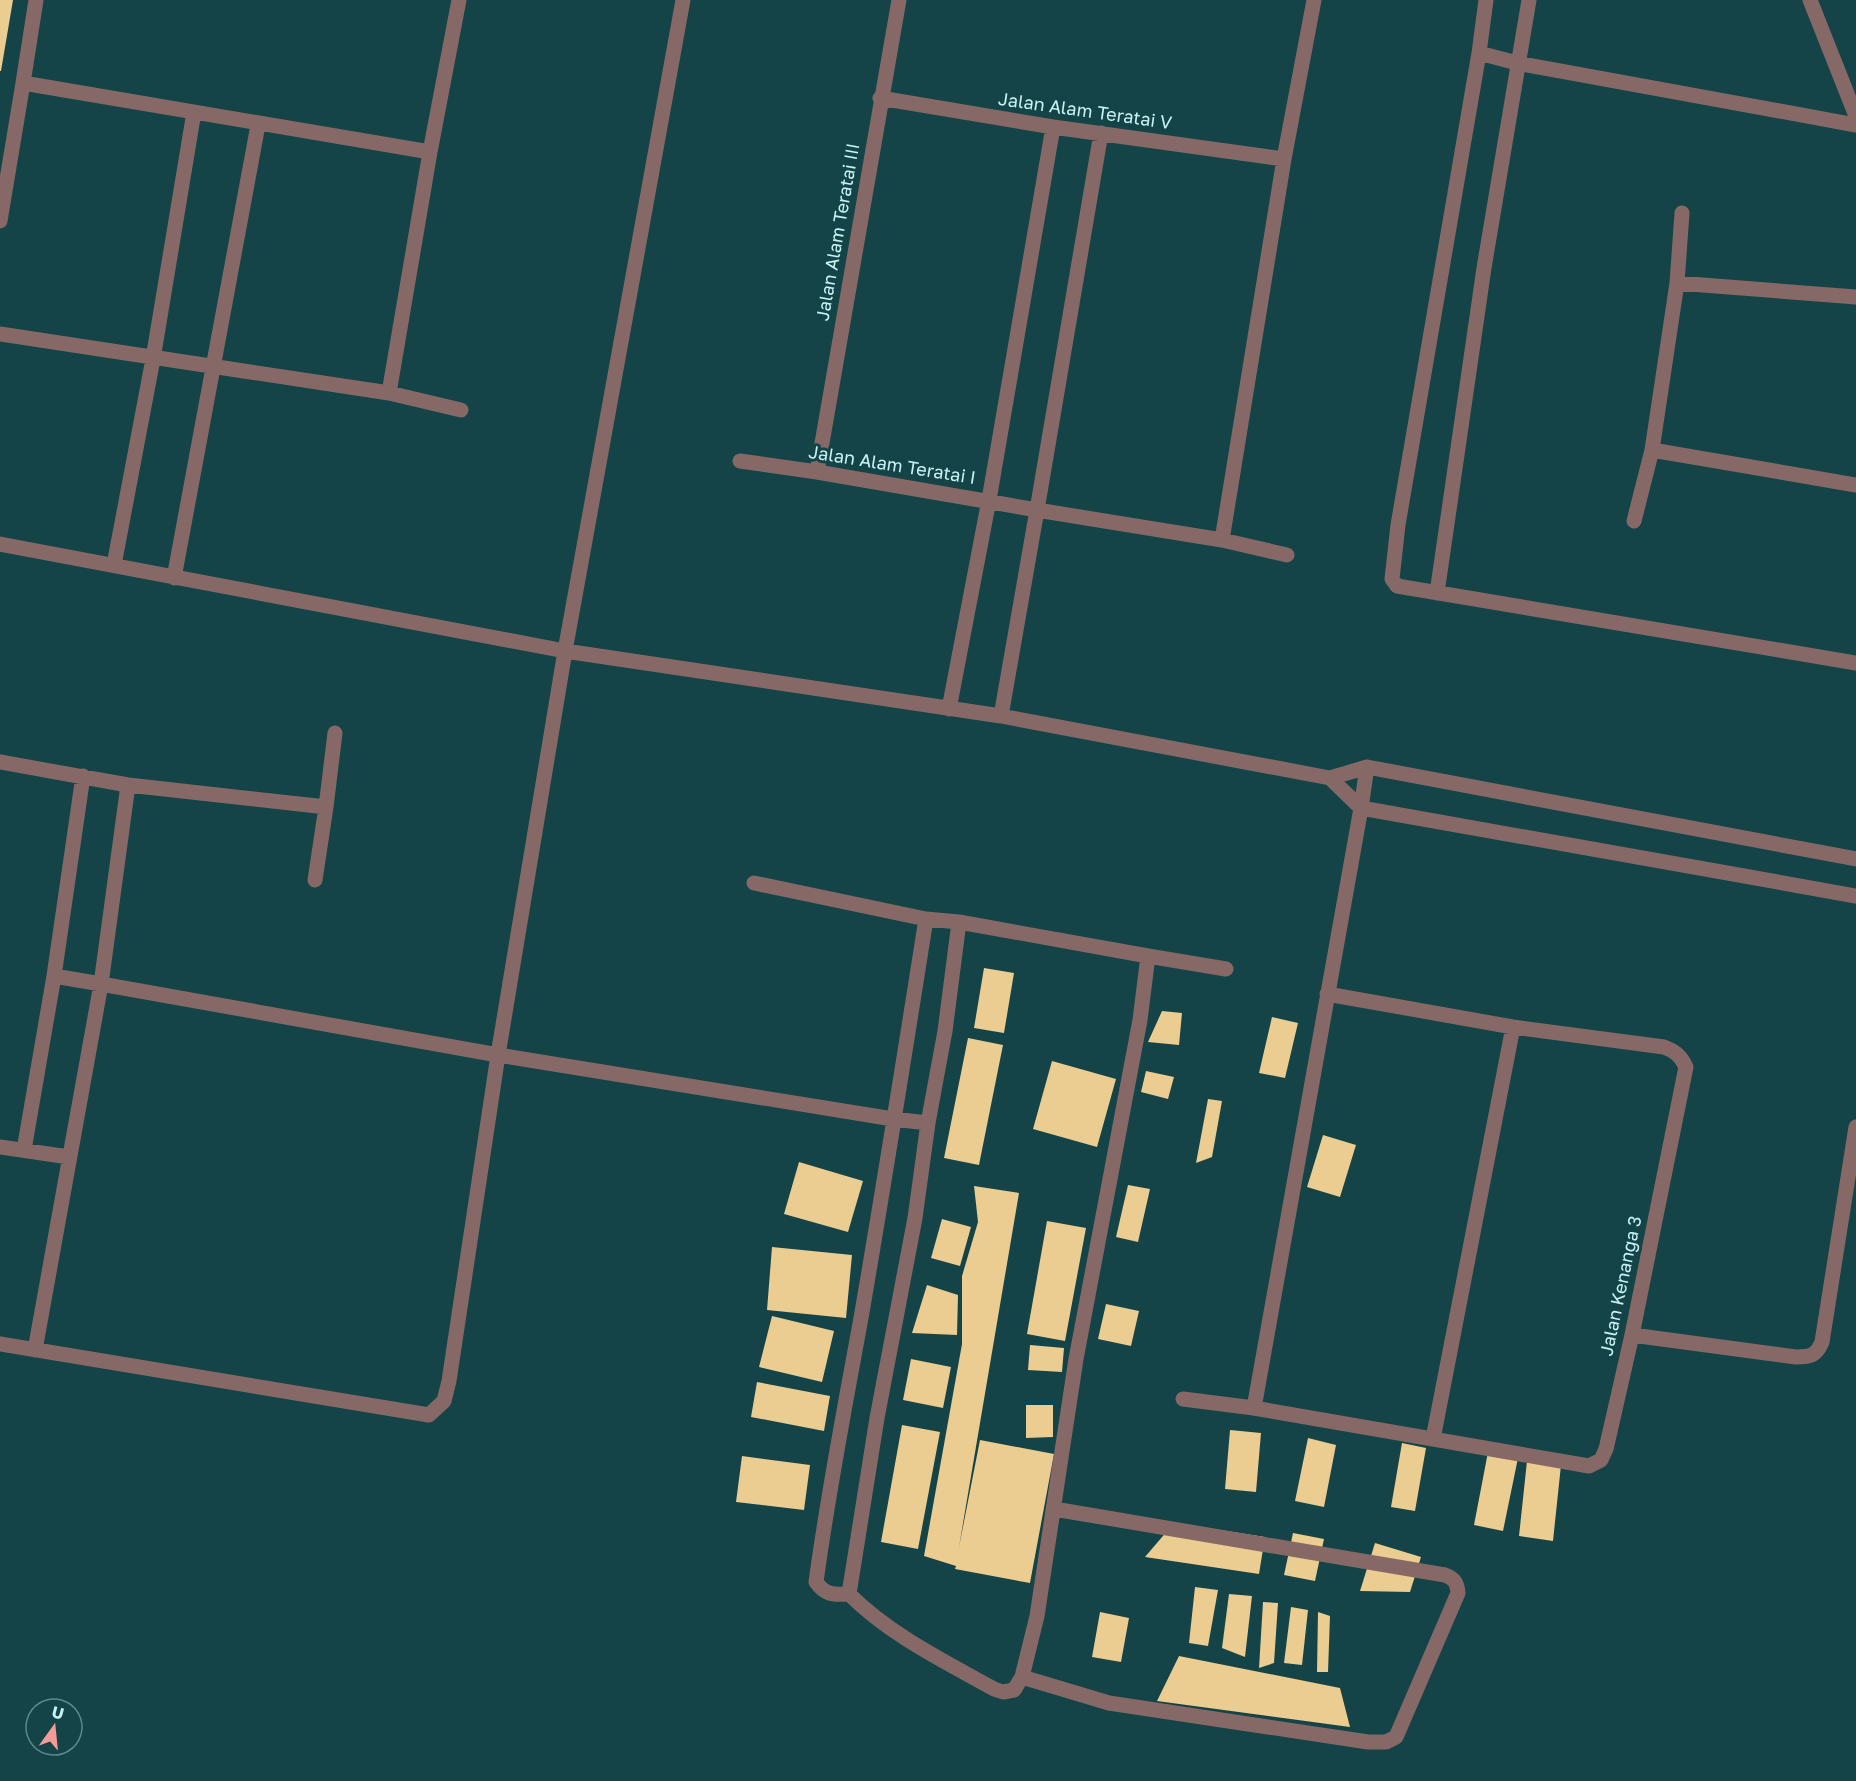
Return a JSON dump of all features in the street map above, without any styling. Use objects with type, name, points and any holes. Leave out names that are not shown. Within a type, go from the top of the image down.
[{"type":"street","points":[[0,222],[36,0]]},
{"type":"street","points":[[389,393],[430,152],[459,0]]},
{"type":"street","points":[[0,1344],[429,1414],[444,1401],[449,1381],[498,1055],[566,651],[683,0]]},
{"type":"street","name":"Jalan Alam Teratai III","points":[[817,472],[898,0]]},
{"type":"street","points":[[1222,540],[1284,159],[1314,0]]},
{"type":"street","points":[[1486,0],[1479,53],[1398,525],[1392,579],[1397,586],[1856,663]]},
{"type":"street","points":[[1437,593],[1484,268],[1529,0]]},
{"type":"street","points":[[1810,0],[1856,117]]},
{"type":"street","points":[[1479,53],[1517,63],[1856,125]]},
{"type":"street","points":[[23,83],[258,125],[430,152]]},
{"type":"street","name":"Jalan Alam Teratai V","points":[[880,98],[1053,127],[1284,159]]},
{"type":"street","points":[[114,565],[153,359],[194,112]]},
{"type":"street","points":[[174,578],[258,125]]},
{"type":"street","points":[[949,709],[989,500],[1053,127]]},
{"type":"street","points":[[1001,716],[1101,133]]},
{"type":"street","points":[[1634,521],[1652,450],[1677,284],[1682,213]]},
{"type":"street","points":[[1677,284],[1856,297]]},
{"type":"street","points":[[0,334],[389,393],[461,410]]},
{"type":"street","points":[[1652,450],[1856,485]]},
{"type":"street","name":"Jalan Alam Teratai I","points":[[740,461],[1222,540],[1287,555]]},
{"type":"street","points":[[0,544],[566,651],[1001,716],[1330,778],[1367,767],[1856,859]]},
{"type":"street","points":[[315,880],[335,733]]},
{"type":"street","points":[[0,762],[128,785],[326,807]]},
{"type":"street","points":[[1254,1408],[1367,767]]},
{"type":"street","points":[[24,1150],[54,976],[83,776]]},
{"type":"street","points":[[1330,778],[1361,808],[1856,896]]},
{"type":"street","points":[[34,1350],[101,984],[128,785]]},
{"type":"street","points":[[754,883],[926,919],[959,922],[1226,969]]},
{"type":"street","points":[[926,919],[860,1319],[826,1501],[816,1582],[821,1589],[831,1595],[849,1594],[867,1613],[903,1636],[1003,1692],[1014,1690],[1022,1677],[1036,1616],[1076,1359],[1140,1020],[1148,956]]},
{"type":"street","points":[[849,1594],[877,1418],[915,1218],[928,1123],[945,1031],[959,922]]},
{"type":"street","points":[[54,976],[498,1055],[928,1123]]},
{"type":"street","name":"Jalan Kenanga 3","points":[[1183,1400],[1254,1408],[1589,1466],[1601,1460],[1606,1449],[1632,1335],[1686,1067],[1682,1059],[1674,1050],[1664,1047],[1513,1027],[1327,994]]},
{"type":"street","points":[[1433,1438],[1513,1027]]},
{"type":"street","points":[[1632,1335],[1796,1357],[1811,1357],[1818,1352],[1822,1342],[1856,1127]]},
{"type":"street","points":[[0,1147],[69,1157]]},
{"type":"street","points":[[1022,1677],[1108,1703],[1368,1742],[1386,1742],[1396,1737],[1458,1593],[1457,1584],[1453,1578],[1445,1575],[1054,1509]]},
{"type":"building","points":[[0,0],[13,0],[1,71],[0,71]]},
{"type":"building","points":[[984,968],[1014,973],[1004,1033],[974,1028]]},
{"type":"building","points":[[1162,1011],[1182,1013],[1179,1045],[1148,1042]]},
{"type":"building","points":[[1272,1017],[1298,1023],[1285,1078],[1259,1073]]},
{"type":"building","points":[[968,1038],[1003,1045],[979,1165],[944,1158]]},
{"type":"building","points":[[1052,1061],[1116,1079],[1097,1147],[1033,1129]]},
{"type":"building","points":[[1146,1071],[1174,1077],[1168,1099],[1141,1092]]},
{"type":"building","points":[[1208,1099],[1222,1101],[1212,1157],[1196,1163]]},
{"type":"building","points":[[1323,1135],[1356,1145],[1340,1197],[1307,1187]]},
{"type":"building","points":[[799,1162],[863,1181],[848,1232],[784,1214]]},
{"type":"building","points":[[1128,1185],[1150,1189],[1138,1242],[1116,1237]]},
{"type":"building","points":[[974,1186],[1019,1193],[959,1547],[980,1440],[1054,1454],[1030,1583],[955,1569],[956,1566],[924,1556],[962,1344],[962,1276],[978,1222]]},
{"type":"building","points":[[942,1219],[971,1227],[960,1266],[931,1258]]},
{"type":"building","points":[[1047,1221],[1086,1228],[1065,1341],[1027,1334]]},
{"type":"building","points":[[772,1247],[852,1255],[846,1318],[767,1310]]},
{"type":"building","points":[[927,1285],[958,1295],[957,1335],[912,1333]]},
{"type":"building","points":[[1106,1304],[1139,1311],[1131,1346],[1098,1339]]},
{"type":"building","points":[[772,1316],[834,1331],[822,1382],[759,1367]]},
{"type":"building","points":[[1030,1345],[1064,1348],[1062,1372],[1028,1370]]},
{"type":"building","points":[[911,1359],[951,1367],[943,1408],[903,1400]]},
{"type":"building","points":[[757,1382],[830,1396],[824,1431],[751,1417]]},
{"type":"building","points":[[1026,1405],[1053,1405],[1053,1437],[1026,1438]]},
{"type":"building","points":[[902,1425],[940,1432],[918,1549],[881,1542]]},
{"type":"building","points":[[1230,1430],[1261,1433],[1256,1492],[1225,1489]]},
{"type":"building","points":[[1308,1438],[1336,1445],[1324,1507],[1295,1501]]},
{"type":"building","points":[[1402,1443],[1426,1448],[1415,1511],[1391,1507]]},
{"type":"building","points":[[1488,1452],[1518,1458],[1503,1531],[1474,1525]]},
{"type":"building","points":[[742,1456],[810,1465],[804,1510],[736,1502]]},
{"type":"building","points":[[1527,1461],[1561,1465],[1553,1541],[1519,1536]]},
{"type":"building","points":[[1174,1523],[1265,1537],[1259,1574],[1145,1557]]},
{"type":"building","points":[[1293,1533],[1324,1539],[1315,1581],[1284,1575]]},
{"type":"building","points":[[1375,1543],[1421,1557],[1410,1592],[1360,1591]]},
{"type":"building","points":[[1195,1587],[1218,1590],[1208,1646],[1189,1643]]},
{"type":"building","points":[[1229,1594],[1252,1596],[1245,1657],[1222,1648]]},
{"type":"building","points":[[1263,1602],[1278,1603],[1274,1663],[1259,1668]]},
{"type":"building","points":[[1291,1607],[1308,1610],[1302,1665],[1284,1663]]},
{"type":"building","points":[[1100,1612],[1129,1618],[1121,1662],[1092,1657]]},
{"type":"building","points":[[1318,1612],[1330,1616],[1328,1672],[1317,1672]]},
{"type":"building","points":[[1179,1656],[1340,1688],[1350,1727],[1157,1701]]}]
